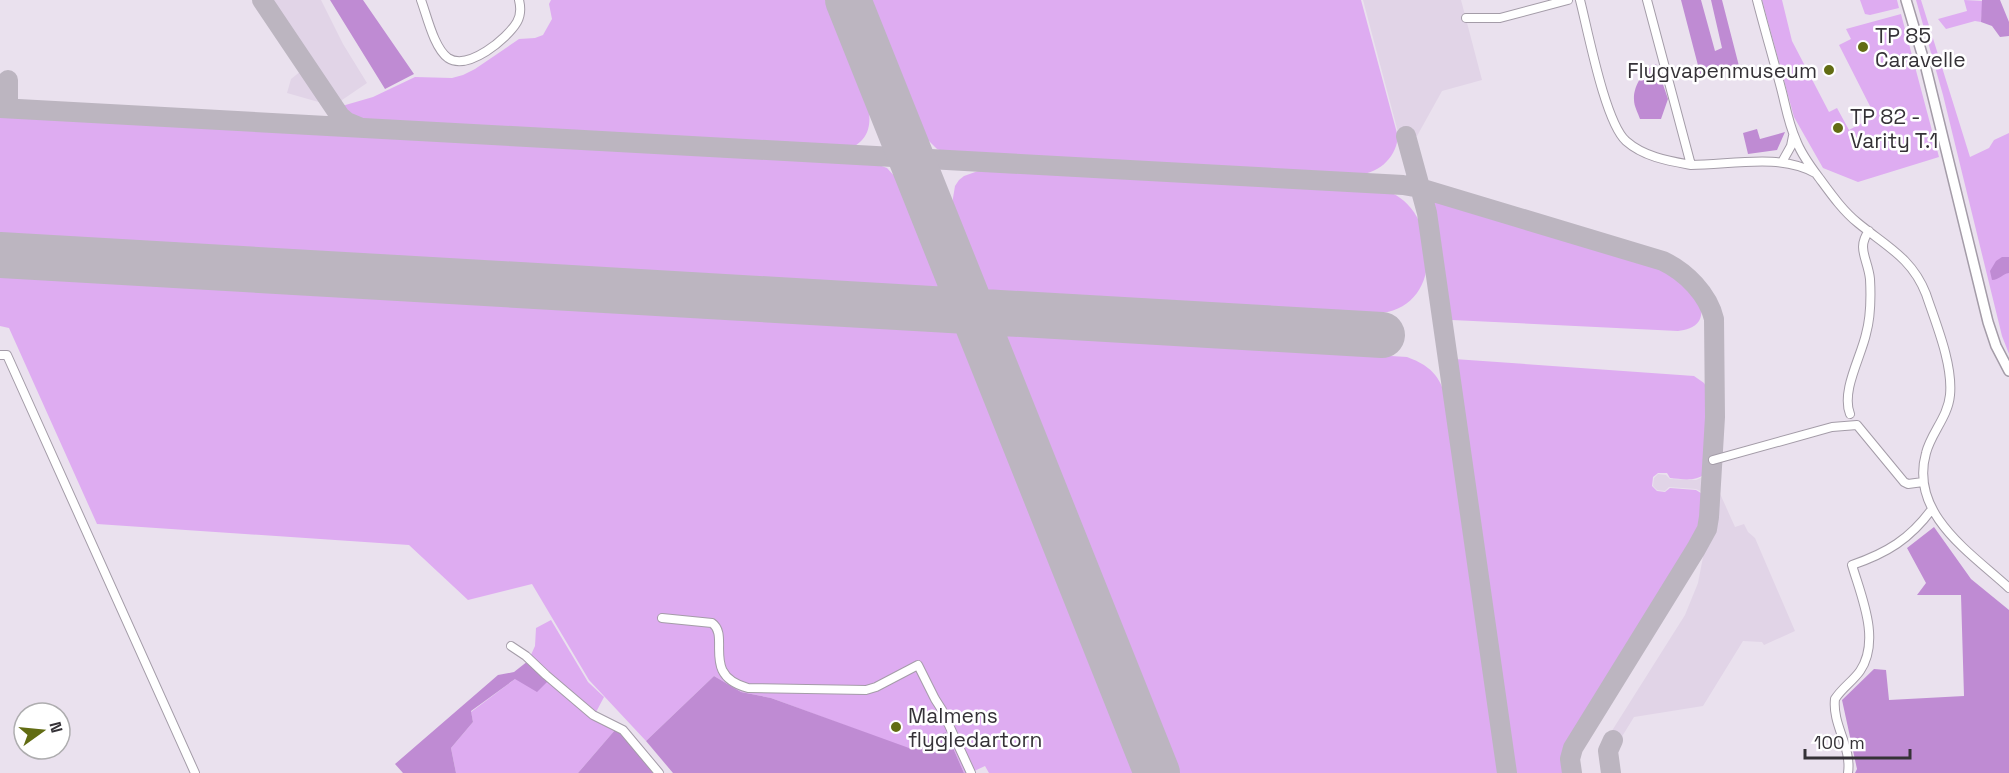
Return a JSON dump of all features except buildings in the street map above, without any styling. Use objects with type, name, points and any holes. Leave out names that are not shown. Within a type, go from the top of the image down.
[{"type":"street","points":[[421,0],[437,45],[446,56],[458,62],[474,59],[510,32],[520,16],[519,0]]},
{"type":"street","points":[[1466,18],[1500,18],[1568,0]]},
{"type":"street","points":[[1580,0],[1609,112],[1619,134],[1633,147],[1667,161],[1691,165],[1782,162],[1798,165],[1816,174]]},
{"type":"street","points":[[1647,0],[1691,165]]},
{"type":"street","points":[[1757,0],[1794,134],[1801,150],[1816,174],[1849,215],[1897,252],[1918,278],[1925,292],[1948,366],[1950,397],[1926,453],[1923,467],[1923,482],[1932,509],[1964,548],[2009,588]]},
{"type":"street","points":[[1906,0],[1925,64],[1990,329],[2000,357],[2009,371]]},
{"type":"street","points":[[1782,162],[1791,146],[1794,134]]},
{"type":"street","points":[[1850,414],[1847,401],[1848,391],[1867,333],[1870,314],[1869,277],[1862,245],[1869,231]]},
{"type":"street","points":[[0,355],[7,355],[195,773]]},
{"type":"street","points":[[1713,460],[1832,427],[1857,425],[1904,482],[1908,484],[1923,482]]},
{"type":"street","points":[[1848,773],[1848,759],[1837,722],[1835,699],[1860,672],[1870,646],[1870,635],[1852,565],[1894,547],[1932,509]]},
{"type":"street","points":[[662,618],[712,623],[716,626],[718,656],[722,668],[732,681],[748,688],[866,690],[918,665],[971,773]]},
{"type":"street","points":[[511,646],[526,656],[593,715],[623,730],[659,773]]},
{"type":"shaded area","points":[[254,0],[321,0],[343,44],[367,83],[342,100],[340,106],[343,109],[287,93],[291,79],[301,71]]},
{"type":"shaded area","points":[[330,0],[363,0],[414,74],[385,89]]},
{"type":"shaded area","points":[[551,0],[825,0],[868,107],[869,122],[866,135],[856,145],[842,150],[371,123],[350,115],[342,106],[373,97],[415,77],[452,78],[463,75],[519,39],[543,35],[552,19],[549,4]]},
{"type":"shaded area","points":[[871,0],[1361,0],[1398,137],[1396,145],[1384,164],[1371,172],[1355,176],[949,154],[937,149],[927,139]]},
{"type":"shaded area","points":[[1363,0],[1461,0],[1482,80],[1442,91],[1417,136],[1399,136]]},
{"type":"shaded area","points":[[1681,0],[1701,0],[1715,51],[1722,48],[1711,0],[1722,0],[1739,66],[1701,77]]},
{"type":"shaded area","points":[[1762,0],[1782,0],[1792,41],[1829,112],[1837,108],[1849,130],[1875,116],[1839,45],[1851,39],[1846,29],[1901,14],[1939,157],[1858,182],[1823,168],[1794,117]]},
{"type":"shaded area","points":[[1860,0],[1897,0],[1899,8],[1870,15],[1865,14]]},
{"type":"shaded area","points":[[1916,0],[1921,0],[1970,157],[1989,148],[1994,140],[2009,133],[2009,257],[2002,257],[2006,273],[2009,273],[2009,354],[2002,336],[1943,95]]},
{"type":"shaded area","points":[[1964,0],[1983,1],[1981,22],[1975,21],[1946,29],[1938,19],[1967,11]]},
{"type":"shaded area","points":[[1982,0],[2000,0],[2009,22],[2009,36],[2000,37],[1992,26],[1981,22]]},
{"type":"shaded area","points":[[1656,64],[1668,99],[1661,119],[1640,119],[1634,102],[1635,89],[1644,74]]},
{"type":"shaded area","points":[[0,113],[879,165],[887,168],[898,180],[939,285],[936,290],[0,235]]},
{"type":"shaded area","points":[[1757,129],[1760,139],[1785,132],[1777,150],[1748,154],[1743,133]]},
{"type":"shaded area","points":[[981,170],[1387,191],[1404,201],[1417,217],[1425,235],[1428,256],[1425,276],[1417,293],[1403,306],[1382,313],[987,292],[952,204],[955,186],[959,180]]},
{"type":"shaded area","points":[[1436,200],[1647,262],[1675,278],[1693,293],[1699,302],[1701,312],[1699,321],[1690,328],[1678,331],[1452,320],[1449,317],[1431,208],[1432,203]]},
{"type":"shaded area","points":[[2002,257],[2009,257],[2009,273],[1992,280],[1990,271],[1996,261]]},
{"type":"shaded area","points":[[0,274],[957,330],[1134,773],[989,773],[985,766],[970,773],[964,773],[946,732],[909,749],[771,698],[741,692],[714,676],[646,741],[589,680],[532,584],[468,600],[409,545],[97,524],[9,328],[0,326]]},
{"type":"shaded area","points":[[1002,332],[1407,357],[1430,370],[1440,382],[1448,407],[1500,773],[1178,773]]},
{"type":"shaded area","points":[[1454,359],[1694,376],[1707,388],[1704,474],[1693,479],[1683,479],[1670,478],[1667,473],[1658,473],[1653,477],[1652,486],[1657,491],[1665,492],[1670,488],[1696,490],[1704,495],[1702,520],[1698,531],[1569,742],[1564,755],[1566,773],[1515,773]]},
{"type":"shaded area","points":[[1709,417],[1720,417],[1717,487],[1735,527],[1744,524],[1755,538],[1795,631],[1764,645],[1762,642],[1743,641],[1703,706],[1634,717],[1618,743],[1608,737],[1685,615],[1698,583],[1703,557],[1704,493],[1696,489],[1669,487],[1665,491],[1657,490],[1653,486],[1654,478],[1658,474],[1666,475],[1670,479],[1696,480],[1705,476]]},
{"type":"shaded area","points":[[1934,527],[1971,579],[2009,610],[2009,773],[1855,773],[1857,769],[1842,700],[1874,669],[1886,670],[1889,700],[1964,696],[1961,595],[1917,595],[1926,583],[1907,548]]},
{"type":"shaded area","points":[[551,620],[588,682],[604,697],[595,714],[530,657],[535,646],[536,628]]},
{"type":"shaded area","points":[[528,661],[549,680],[537,692],[515,679],[471,711],[473,722],[451,748],[456,773],[403,773],[395,764],[498,675],[514,672]]},
{"type":"shaded area","points":[[714,676],[741,692],[771,698],[909,748],[946,732],[964,773],[673,773],[646,741]]},
{"type":"shaded area","points":[[515,679],[549,680],[615,730],[578,773],[456,773],[451,748],[473,722],[471,712]]},
{"type":"shaded area","points":[[615,730],[622,734],[657,773],[578,773]]},
{"type":"taxiway","points":[[262,0],[340,116],[359,127]]},
{"type":"taxiway","points":[[8,80],[8,108]]},
{"type":"taxiway","points":[[0,108],[1403,185],[1420,188],[1663,261],[1680,271],[1695,285],[1707,301],[1714,319],[1715,417],[1707,529],[1573,748],[1570,759],[1572,773]]},
{"type":"taxiway","points":[[1406,136],[1427,213],[1507,773]]},
{"type":"taxiway","points":[[1611,773],[1608,751],[1613,740]]},
{"type":"runway","points":[[848,0],[1157,773]]},
{"type":"runway","points":[[0,255],[1382,335]]},
{"type":"place","name":"TP 85 Caravelle","points":[[1863,47]]},
{"type":"place","name":"Flygvapenmuseum","points":[[1829,70]]},
{"type":"place","name":"TP 82 - Varity T.1","points":[[1838,128]]},
{"type":"place","name":"Malmens flygledartorn","points":[[896,727]]}]
